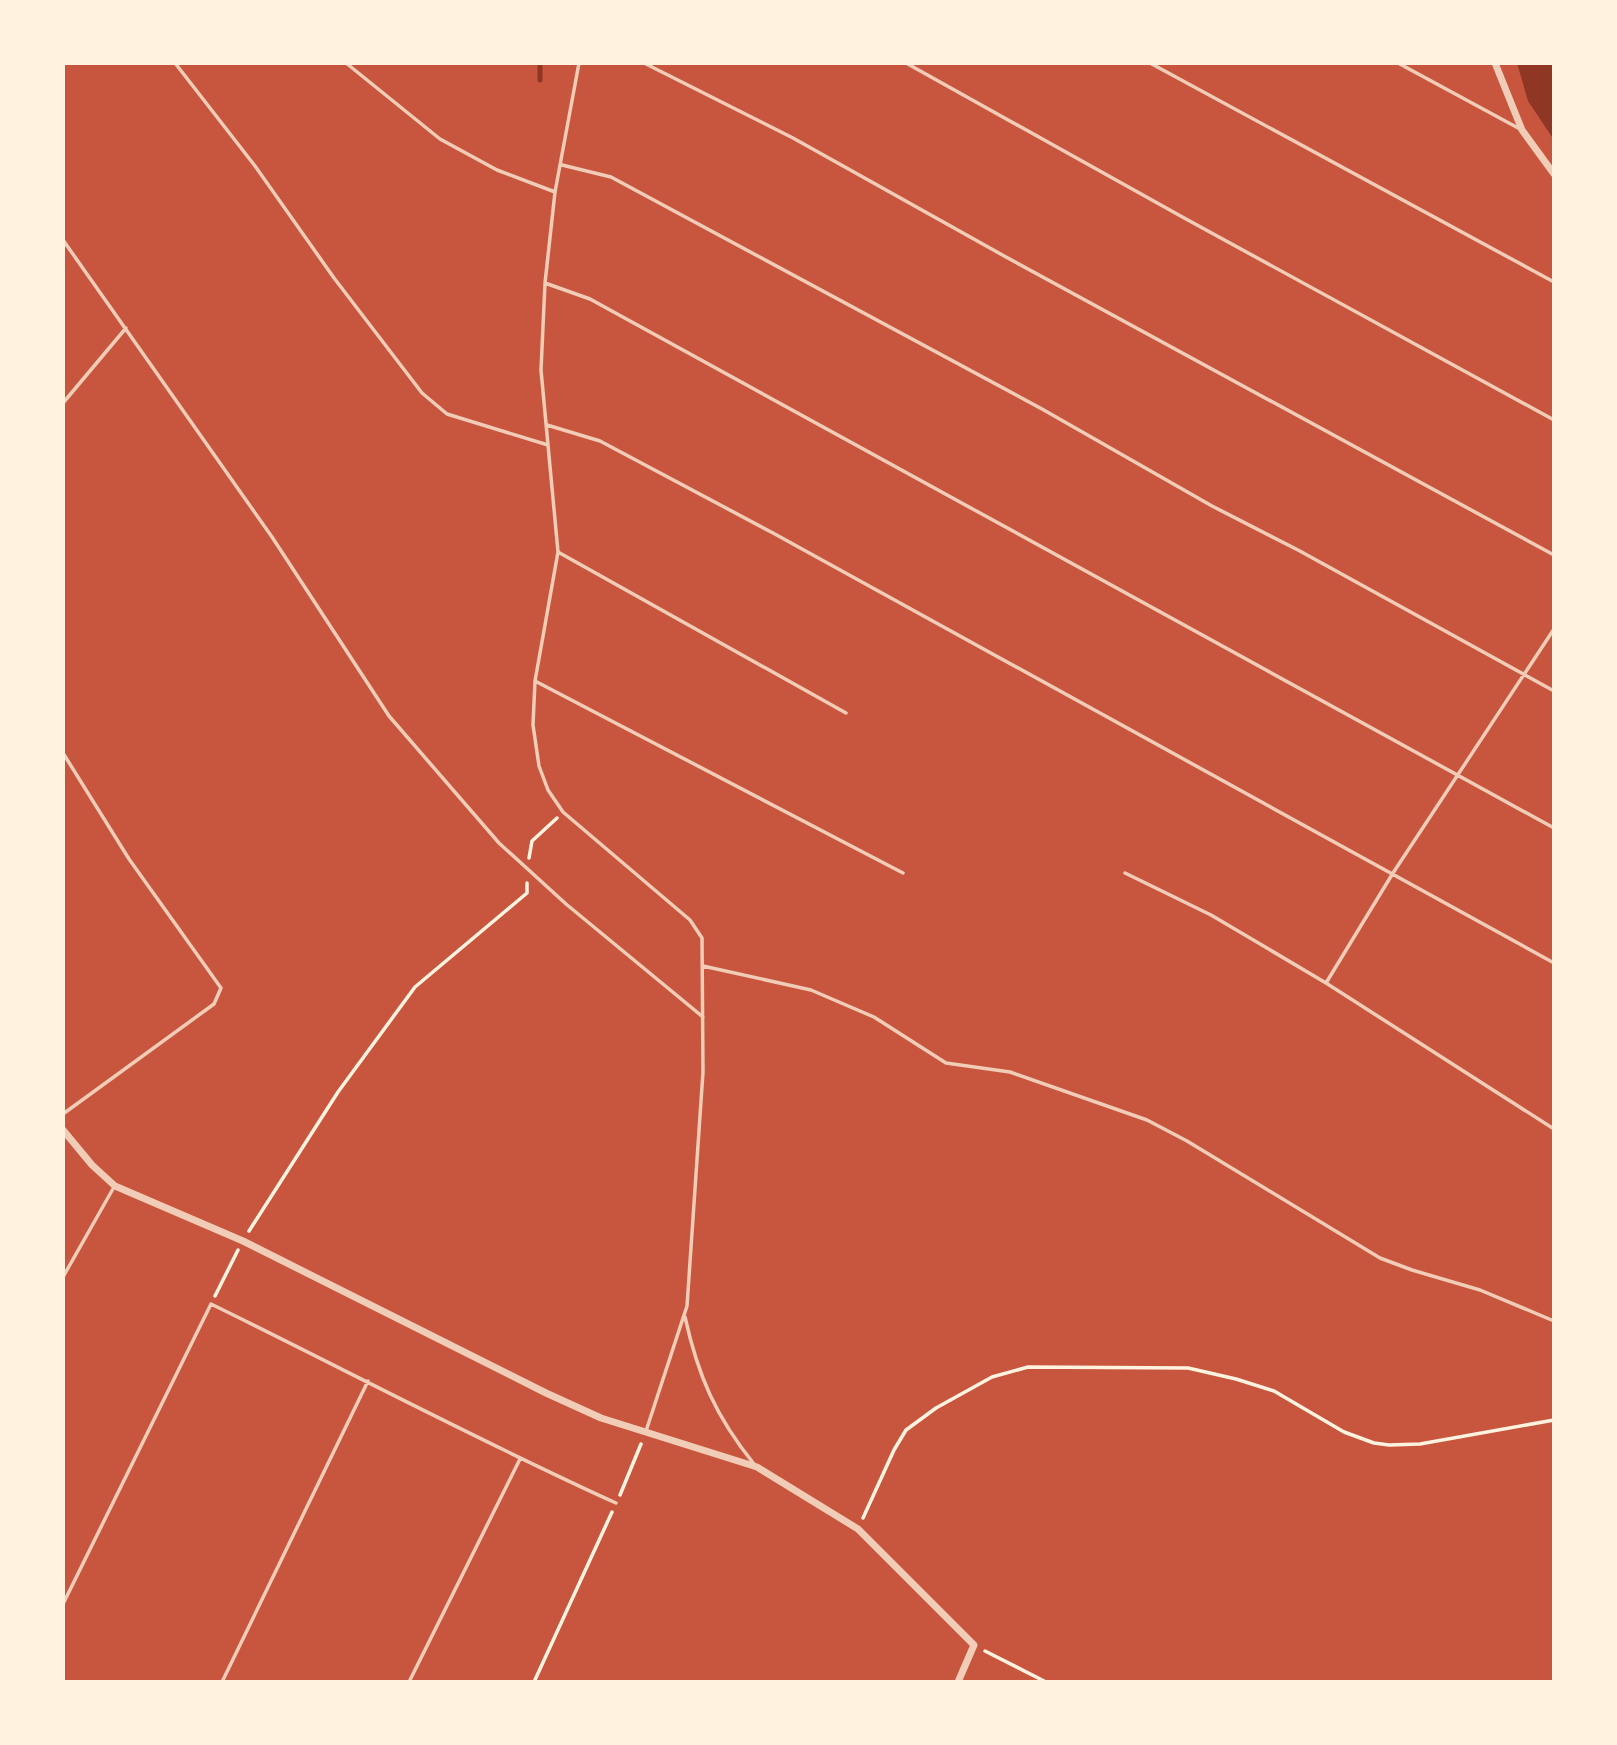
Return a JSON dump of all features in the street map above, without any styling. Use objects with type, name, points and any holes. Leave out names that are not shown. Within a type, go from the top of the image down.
[{"type":"street","points":[[1495,63],[1522,130],[1554,174]]},
{"type":"street","points":[[63,1130],[92,1166],[115,1186],[243,1241],[601,1418],[757,1467],[858,1529],[974,1645],[958,1682]]},
{"type":"lane","points":[[175,63],[422,393],[447,414],[548,445]]},
{"type":"lane","points":[[346,63],[440,139],[496,170],[555,192]]},
{"type":"lane","points":[[579,63],[555,192],[545,283],[541,370],[558,552],[535,681],[533,725],[539,766],[548,790],[563,812],[690,920],[702,938],[703,1072],[685,1315],[645,1432]]},
{"type":"lane","points":[[645,63],[793,138],[1018,264],[1554,555]]},
{"type":"lane","points":[[906,63],[1554,420]]},
{"type":"lane","points":[[1150,63],[1554,282]]},
{"type":"lane","points":[[1398,63],[1522,130]]},
{"type":"lane","points":[[561,164],[611,177],[1042,409],[1212,506],[1298,550],[1554,691]]},
{"type":"lane","points":[[63,240],[272,537],[389,716],[499,843],[566,904],[703,1017]]},
{"type":"lane","points":[[545,283],[590,299],[1554,828]]},
{"type":"lane","points":[[63,403],[126,328]]},
{"type":"lane","points":[[546,425],[600,441],[681,484],[1554,963]]},
{"type":"lane","points":[[558,552],[846,713]]},
{"type":"lane","points":[[1326,983],[1393,873],[1554,629]]},
{"type":"lane","points":[[535,681],[903,873]]},
{"type":"lane","points":[[63,753],[129,859],[221,988],[214,1004],[63,1114]]},
{"type":"lane","points":[[1125,873],[1211,915],[1326,983],[1554,1129]]},
{"type":"lane","points":[[703,966],[811,990],[874,1017],[946,1063],[1010,1072],[1147,1120],[1187,1141],[1380,1258],[1480,1290],[1554,1321]]},
{"type":"lane","points":[[63,1277],[115,1186]]},
{"type":"lane","points":[[63,1604],[211,1304],[520,1460],[617,1503]]},
{"type":"lane","points":[[685,1315],[693,1353],[716,1409],[731,1435],[757,1467]]},
{"type":"lane","points":[[222,1682],[368,1381]]},
{"type":"lane","points":[[409,1682],[520,1460]]},
{"type":"path","points":[[211,1304],[243,1241],[338,1092],[415,987],[527,892],[527,868],[532,841],[563,812]]},
{"type":"path","points":[[858,1529],[906,1430],[936,1408],[992,1377],[1028,1367],[1188,1368],[1274,1391],[1344,1432],[1389,1446],[1420,1444],[1554,1420]]},
{"type":"path","points":[[534,1682],[617,1503],[645,1432]]},
{"type":"path","points":[[974,1645],[1046,1682]]},
{"type":"shaded area","points":[[1517,63],[1554,63],[1554,140],[1528,101]]},
{"type":"waterway","points":[[540,63],[540,80]]}]
